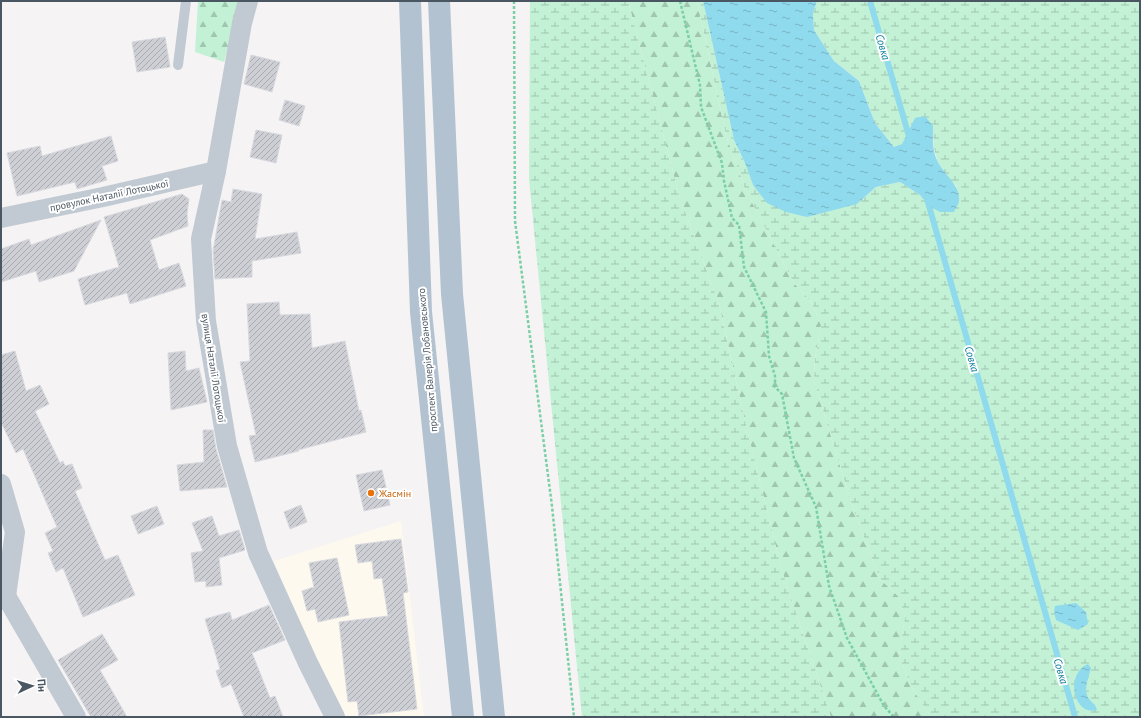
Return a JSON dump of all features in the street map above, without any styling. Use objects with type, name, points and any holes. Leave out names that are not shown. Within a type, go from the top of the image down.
[{"type":"main road","name":"проспект Валерія Лобановського","points":[[410,1],[421,312],[463,717]]},
{"type":"main road","points":[[438,1],[452,294],[494,717]]},
{"type":"street","name":"вулиця Наталії Лотоцької","points":[[248,1],[242,23],[216,171],[200,239],[206,321],[227,446],[258,554],[308,663],[335,717]]},
{"type":"street","name":"провулок Наталії Лотоцької","points":[[1,218],[103,197],[216,171]]},
{"type":"street","points":[[1,484],[14,532],[4,593],[76,717]]},
{"type":"lane","points":[[178,65],[186,1]]},
{"type":"path","points":[[514,1],[515,221],[552,506],[574,717]]},
{"type":"path","points":[[680,1],[700,85],[701,107],[722,163],[724,181],[732,218],[738,225],[744,267],[766,312],[769,356],[775,376],[774,387],[782,394],[794,458],[816,507],[830,586],[847,638],[884,706],[894,717]]},
{"type":"shaded area","points":[[401,521],[424,717],[338,717],[274,561]]},
{"type":"green space","points":[[198,1],[240,1],[224,62],[195,52]]},
{"type":"green space","points":[[530,1],[628,1],[679,195],[719,304],[745,421],[782,571],[831,717],[582,717],[529,179]]},
{"type":"green space","points":[[628,1],[697,1],[726,135],[745,189],[794,283],[812,303],[821,325],[815,358],[814,381],[853,508],[880,579],[899,597],[905,617],[899,656],[912,688],[931,717],[831,717],[782,571],[745,421],[719,304],[679,195]]},
{"type":"green space","points":[[697,1],[703,1],[734,140],[753,185],[857,204],[876,187],[900,182],[920,195],[929,206],[957,187],[944,172],[937,160],[934,145],[933,126],[908,133],[902,144],[895,148],[875,123],[859,81],[834,61],[814,30],[813,13],[817,1],[1140,1],[1140,717],[931,717],[912,688],[899,656],[905,617],[899,597],[880,579],[853,508],[814,381],[815,358],[821,325],[812,303],[794,283],[745,189],[726,135]]},
{"type":"water","points":[[703,1],[817,1],[813,13],[814,30],[834,61],[859,81],[875,123],[894,147],[902,144],[915,118],[925,116],[933,126],[935,156],[959,195],[959,202],[954,212],[940,212],[929,206],[920,195],[900,182],[876,187],[857,204],[807,217],[786,212],[767,203],[753,185],[734,140]]},
{"type":"water","points":[[1076,603],[1086,612],[1088,624],[1078,630],[1056,620],[1054,612],[1055,606]]},
{"type":"water","points":[[1088,664],[1091,668],[1086,692],[1097,710],[1089,710],[1083,707],[1078,701],[1075,693],[1074,685],[1076,676],[1081,669]]},
{"type":"building","points":[[165,37],[170,67],[137,72],[132,42]]},
{"type":"building","points":[[251,55],[280,62],[272,92],[244,84]]},
{"type":"building","points":[[285,100],[305,106],[299,126],[279,120]]},
{"type":"building","points":[[256,130],[282,135],[276,163],[250,157]]},
{"type":"building","points":[[111,136],[118,161],[102,166],[107,180],[77,189],[75,182],[17,196],[7,153],[40,146],[42,156]]},
{"type":"building","points":[[233,189],[262,194],[255,239],[297,232],[301,253],[252,261],[252,277],[215,279],[213,251],[222,200],[231,202]]},
{"type":"building","points":[[182,194],[189,199],[187,214],[188,226],[150,240],[159,270],[179,263],[186,286],[130,304],[127,293],[85,305],[78,279],[119,267],[104,217]]},
{"type":"building","points":[[101,220],[74,271],[39,282],[36,271],[1,282],[1,249],[29,239],[31,245]]},
{"type":"building","points":[[279,302],[280,315],[310,314],[312,348],[345,341],[359,411],[361,410],[366,432],[255,462],[249,436],[256,435],[240,362],[250,361],[247,304]]},
{"type":"building","points":[[15,351],[26,391],[40,385],[49,404],[35,411],[60,463],[63,461],[65,466],[72,464],[82,488],[75,491],[105,560],[118,555],[135,595],[83,617],[63,568],[56,572],[48,553],[53,551],[45,533],[57,527],[23,449],[16,453],[1,422],[1,355]]},
{"type":"building","points":[[185,351],[186,371],[199,368],[207,402],[171,410],[168,353]]},
{"type":"building","points":[[203,430],[213,430],[216,449],[227,487],[180,491],[177,465],[204,462]]},
{"type":"building","points":[[382,470],[390,505],[364,511],[356,475]]},
{"type":"building","points":[[301,505],[307,522],[290,529],[284,512]]},
{"type":"building","points":[[157,506],[164,524],[138,534],[131,516]]},
{"type":"building","points":[[212,516],[219,536],[239,530],[245,550],[219,558],[222,585],[206,587],[206,581],[195,582],[191,553],[203,551],[192,523]]},
{"type":"building","points":[[401,539],[408,592],[403,593],[417,709],[359,716],[357,701],[348,702],[339,622],[388,616],[382,578],[374,579],[372,561],[358,563],[355,545]]},
{"type":"building","points":[[337,558],[349,615],[318,622],[315,609],[307,611],[302,591],[314,587],[309,563]]},
{"type":"building","points":[[269,605],[285,640],[252,653],[270,698],[275,696],[283,717],[244,717],[231,684],[222,688],[216,671],[220,669],[205,619],[230,612],[232,620]]},
{"type":"building","points":[[102,634],[118,660],[100,670],[127,717],[91,717],[58,660]]},
{"type":"waterway","name":"Совка","points":[[870,1],[910,140]]},
{"type":"waterway","name":"Совка","points":[[927,199],[1075,717]]},
{"type":"place","name":"Жасмін","points":[[371,493]]}]
